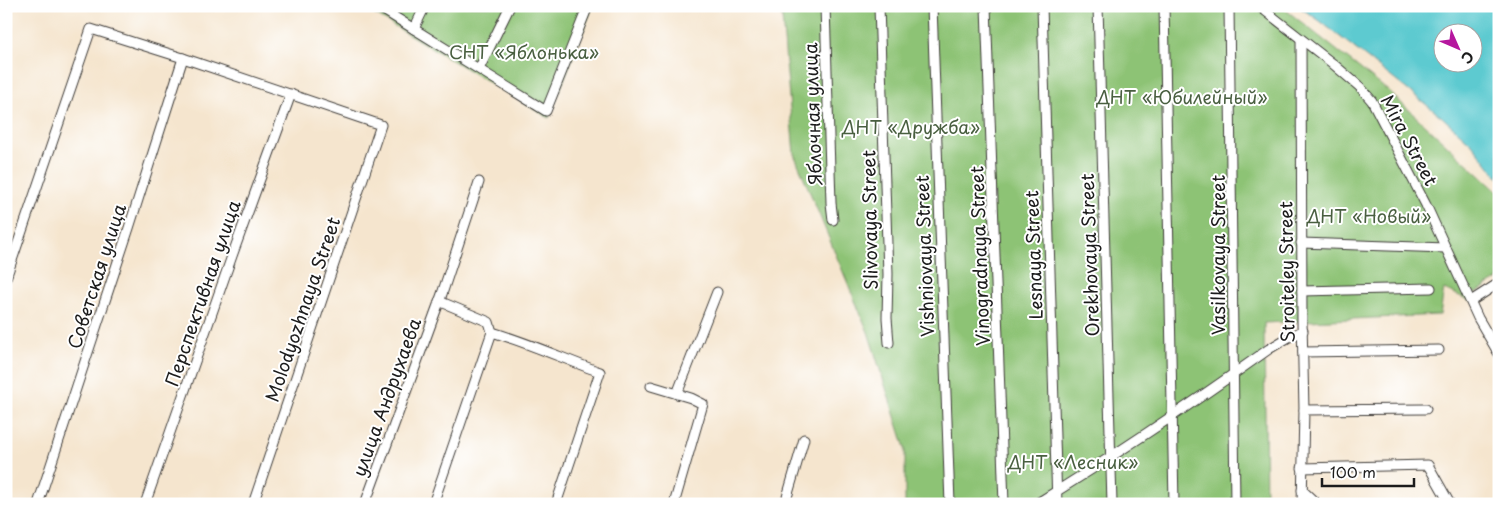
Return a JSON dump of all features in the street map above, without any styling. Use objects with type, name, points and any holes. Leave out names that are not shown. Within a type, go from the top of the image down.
[{"type":"street","points":[[377,6],[546,111],[588,6]]},
{"type":"street","points":[[414,29],[424,6]]},
{"type":"street","points":[[479,69],[510,6]]},
{"type":"street","name":"Яблочная улица","points":[[825,6],[830,203],[833,220]]},
{"type":"street","name":"Slivovaya Street","points":[[879,6],[889,343]]},
{"type":"street","name":"Vishniovaya Street","points":[[932,6],[950,504]]},
{"type":"street","name":"Vinogradnaya Street","points":[[986,6],[1004,504]]},
{"type":"street","name":"Lesnaya Street","points":[[1042,6],[1057,504]]},
{"type":"street","name":"Orekhovaya Street","points":[[1098,6],[1112,504]]},
{"type":"street","points":[[1164,6],[1174,504]]},
{"type":"street","name":"Vasilkovaya Street","points":[[1229,6],[1235,504]]},
{"type":"street","name":"Mira Street","points":[[1259,6],[1353,81],[1372,101],[1426,205],[1478,318],[1499,354]]},
{"type":"street","points":[[6,278],[91,29],[291,94]]},
{"type":"street","name":"Stroiteley Street","points":[[1301,40],[1301,243],[1304,410],[1302,504]]},
{"type":"street","name":"Советская улица","points":[[38,504],[183,58]]},
{"type":"street","name":"Molodyozhnaya Street","points":[[253,504],[381,125],[291,94]]},
{"type":"street","name":"Перспективная улица","points":[[146,504],[232,256],[291,94]]},
{"type":"street","name":"улица Андрухаева","points":[[365,504],[480,182]]},
{"type":"street","points":[[1301,243],[1446,248]]},
{"type":"street","points":[[1471,301],[1499,283]]},
{"type":"street","points":[[1302,291],[1431,288]]},
{"type":"street","points":[[678,394],[717,292]]},
{"type":"street","name":"улица Андрухаева","points":[[439,301],[489,322],[492,332]]},
{"type":"street","points":[[1036,504],[1145,436],[1269,348],[1289,336],[1303,331]]},
{"type":"street","points":[[433,504],[492,332],[523,341],[600,372],[556,504]]},
{"type":"street","points":[[1303,352],[1439,350]]},
{"type":"street","points":[[651,386],[703,404],[674,504]]},
{"type":"street","points":[[1304,410],[1426,409]]},
{"type":"street","points":[[785,504],[804,439]]},
{"type":"street","points":[[1302,468],[1428,465],[1450,504]]},
{"type":"street","points":[[1302,490],[1317,504]]},
{"type":"green space","name":"СНТ «Яблонька»","points":[[361,6],[593,6],[549,118]]},
{"type":"green space","points":[[781,6],[1281,6],[1387,90],[1499,193],[1499,279],[1475,293],[1471,301],[1444,289],[1440,315],[1264,323],[1266,504],[905,504],[905,448],[868,332],[794,154]]},
{"type":"water","points":[[1298,6],[1499,6],[1499,178],[1472,144],[1442,117],[1320,21]]},
{"type":"park label","name":"ДНТ «Юбилейный»","points":[[1182,96]]},
{"type":"park label","name":"ДНТ «Дружба»","points":[[911,126]]},
{"type":"park label","name":"ДНТ «Новый»","points":[[1369,215]]},
{"type":"park label","name":"ДНТ «Лесник»","points":[[1073,461]]}]
